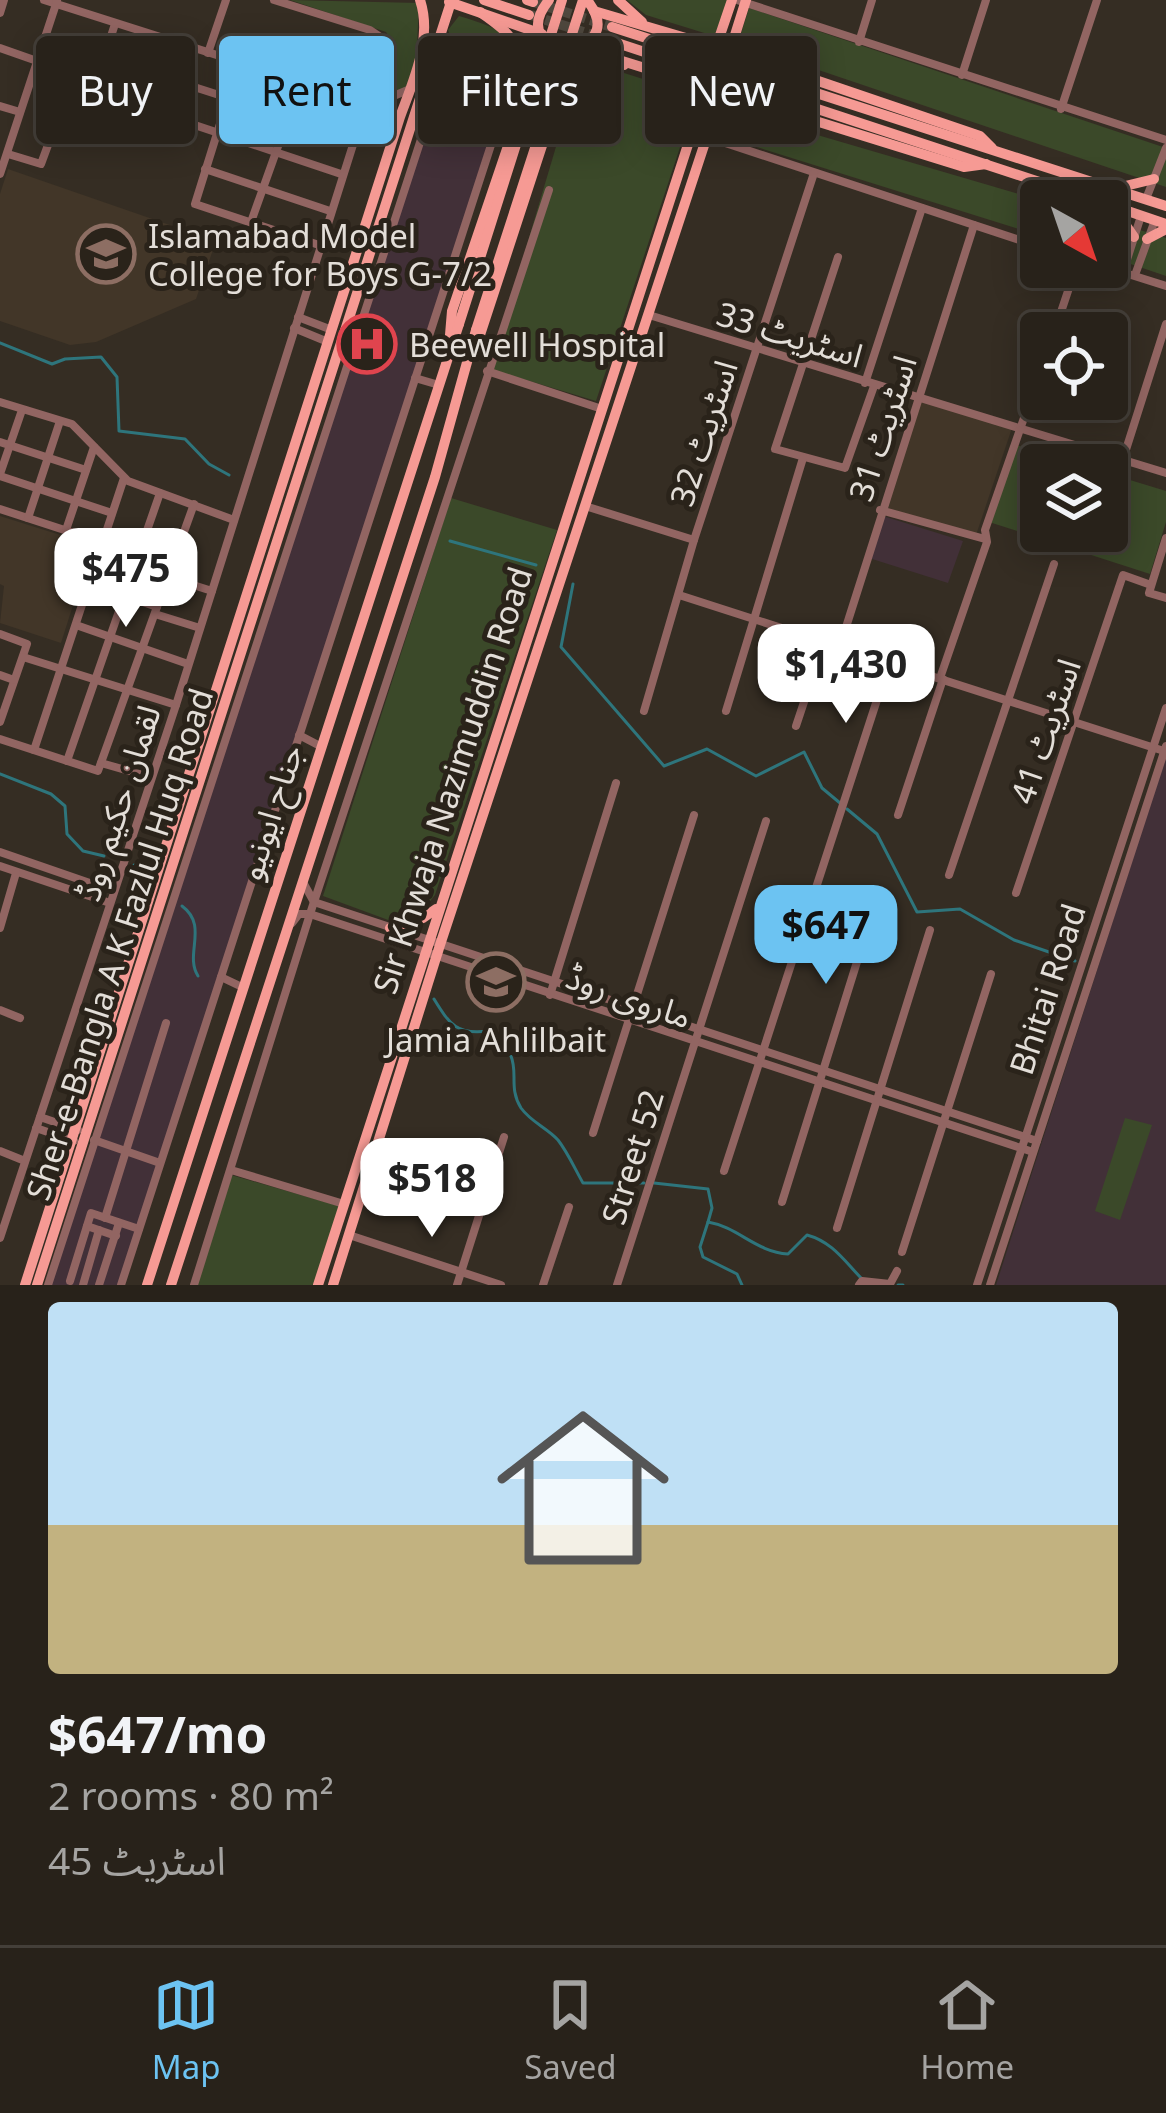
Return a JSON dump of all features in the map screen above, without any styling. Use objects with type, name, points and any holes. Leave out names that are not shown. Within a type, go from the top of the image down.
[{"type":"main road","name":"Sher-e-Bangla A K Fazlul Huq Road","points":[[420,0],[422,36]]},
{"type":"main road","points":[[543,36],[539,17],[549,0]]},
{"type":"main road","points":[[449,356],[562,0]]},
{"type":"main road","points":[[618,0],[628,13],[662,34]]},
{"type":"main road","name":"Sher-e-Bangla A K Fazlul Huq Road","points":[[438,36],[448,1]]},
{"type":"main road","points":[[448,1],[530,23],[532,4]]},
{"type":"main road","points":[[722,36],[740,1]]},
{"type":"main road","points":[[733,36],[740,1]]},
{"type":"main road","points":[[590,4],[610,28],[991,157],[1084,180]]},
{"type":"main road","points":[[587,36],[595,28],[590,4]]},
{"type":"main road","points":[[467,369],[476,330],[590,4]]},
{"type":"main road","points":[[484,9],[543,36]]},
{"type":"main road","points":[[484,9],[511,36]]},
{"type":"main road","points":[[645,66],[598,46],[600,26],[670,36]]},
{"type":"main road","points":[[817,81],[980,136],[991,157],[1039,180]]},
{"type":"main road","name":"Sher-e-Bangla A K Fazlul Huq Road","points":[[326,393],[330,336],[400,117],[418,85]]},
{"type":"main road","name":"Sher-e-Bangla A K Fazlul Huq Road","points":[[37,1285],[165,869],[226,700],[326,393],[418,85]]},
{"type":"main road","points":[[817,121],[964,167],[991,157]]},
{"type":"main road","points":[[449,356],[452,311],[507,144]]},
{"type":"main road","points":[[467,369],[544,144]]},
{"type":"main road","name":"Sir Khwaja Nazimuddin Road","points":[[318,1285],[418,973],[432,949],[440,906],[688,144]]},
{"type":"main road","name":"Sir Khwaja Nazimuddin Road","points":[[333,1285],[432,949],[704,144]]},
{"type":"main road","points":[[1048,180],[1051,170]]},
{"type":"main road","points":[[1128,185],[1154,179]]},
{"type":"main road","points":[[1128,194],[1163,205]]},
{"type":"main road","points":[[1128,212],[1162,224]]},
{"type":"main road","points":[[1128,223],[1141,238],[1162,224]]},
{"type":"main road","points":[[619,355],[634,358]]},
{"type":"main road","name":"جناح ایونیو","points":[[147,1285],[449,356]]},
{"type":"main road","name":"جناح ایونیو","points":[[170,1285],[467,369]]},
{"type":"main road","points":[[389,928],[423,918],[440,906]]},
{"type":"main road","points":[[411,948],[418,958],[418,973]]},
{"type":"main road","name":"Sher-e-Bangla A K Fazlul Huq Road","points":[[25,1285],[84,1138]]},
{"type":"street","points":[[0,13],[4,0]]},
{"type":"street","points":[[44,0],[155,36]]},
{"type":"street","points":[[208,53],[226,0]]},
{"type":"street","name":"لقمان حکیم روڈ","points":[[274,0],[379,36]]},
{"type":"street","points":[[859,42],[872,0]]},
{"type":"street","points":[[962,75],[986,0]]},
{"type":"street","points":[[1061,109],[1097,0]]},
{"type":"street","points":[[740,1],[1166,144],[1146,199]]},
{"type":"street","points":[[45,36],[57,2]]},
{"type":"street","points":[[111,36],[115,24]]},
{"type":"street","points":[[326,393],[439,84],[448,54],[440,31]]},
{"type":"street","points":[[0,48],[36,61]]},
{"type":"street","points":[[195,49],[219,57]]},
{"type":"street","points":[[0,175],[36,64]]},
{"type":"street","points":[[394,95],[418,85]]},
{"type":"street","points":[[0,106],[20,112]]},
{"type":"street","points":[[394,115],[400,117]]},
{"type":"street","points":[[195,125],[341,174]]},
{"type":"street","points":[[219,129],[195,204],[320,245]]},
{"type":"street","points":[[4,157],[41,164],[48,144]]},
{"type":"street","points":[[251,222],[280,144]]},
{"type":"street","name":"لقمان حکیم روڈ","points":[[0,1238],[176,705],[351,144]]},
{"type":"street","points":[[121,1285],[491,144]]},
{"type":"street","points":[[725,144],[1020,240]]},
{"type":"street","points":[[205,170],[330,211]]},
{"type":"street","name":"اسٹریٹ 32","points":[[644,711],[694,540],[814,173]]},
{"type":"street","points":[[1163,205],[1166,189]]},
{"type":"street","points":[[194,1285],[310,914],[549,190]]},
{"type":"street","points":[[838,257],[775,449],[846,467],[922,208]]},
{"type":"street","points":[[1135,276],[1141,216]]},
{"type":"street","name":"اسٹریٹ 31","points":[[840,646],[974,225]]},
{"type":"street","points":[[1128,264],[1141,238]]},
{"type":"street","points":[[1128,273],[1166,286]]},
{"type":"street","name":"اسٹریٹ 33","points":[[649,315],[1071,444]]},
{"type":"street","points":[[298,317],[330,336]]},
{"type":"street","points":[[1128,444],[1166,324]]},
{"type":"street","points":[[294,328],[330,336]]},
{"type":"street","points":[[467,369],[602,409]]},
{"type":"street","points":[[416,378],[440,385]]},
{"type":"street","points":[[0,402],[72,424],[124,478],[234,520]]},
{"type":"street","points":[[22,410],[5,443],[0,475],[112,513]]},
{"type":"street","points":[[898,815],[1022,420]]},
{"type":"street","points":[[28,518],[60,421]]},
{"type":"street","points":[[5,443],[86,470]]},
{"type":"street","points":[[66,530],[94,447]]},
{"type":"street","points":[[726,711],[803,458]]},
{"type":"street","name":"اسٹریٹ 33","points":[[1128,462],[1166,473]]},
{"type":"street","points":[[34,751],[124,478]]},
{"type":"street","points":[[67,761],[160,493]]},
{"type":"street","points":[[100,767],[194,504]]},
{"type":"street","points":[[585,506],[694,540]]},
{"type":"street","points":[[0,508],[172,565]]},
{"type":"street","points":[[880,510],[986,539]]},
{"type":"street","points":[[1166,538],[1149,593],[1166,598]]},
{"type":"street","points":[[949,875],[1054,564]]},
{"type":"street","name":"اسٹریٹ 41","points":[[1016,893],[1123,575],[1150,585]]},
{"type":"street","points":[[168,577],[212,591]]},
{"type":"street","points":[[89,583],[200,628]]},
{"type":"street","points":[[679,596],[1165,748]]},
{"type":"street","points":[[76,625],[188,664]]},
{"type":"street","points":[[0,634],[27,644],[1,718]]},
{"type":"street","points":[[796,726],[824,642]]},
{"type":"street","points":[[23,657],[176,705]]},
{"type":"street","points":[[724,1171],[889,663]]},
{"type":"street","points":[[0,675],[14,680]]},
{"type":"street","points":[[78,1284],[49,1280],[73,1208],[84,1138],[226,700]]},
{"type":"street","name":"Bhitai Road","points":[[977,1285],[1166,708]]},
{"type":"street","points":[[299,735],[320,746]]},
{"type":"street","points":[[0,740],[67,761],[150,777]]},
{"type":"street","name":"Bhitai Road","points":[[990,1285],[1165,748]]},
{"type":"street","points":[[550,995],[616,783]]},
{"type":"street","points":[[592,1133],[694,815]]},
{"type":"street","name":"Street 52","points":[[617,1285],[766,821]]},
{"type":"street","points":[[0,852],[113,891]]},
{"type":"street","points":[[0,928],[4,896],[17,860]]},
{"type":"street","points":[[0,866],[110,903]]},
{"type":"street","points":[[304,882],[314,902]]},
{"type":"street","name":"ماروی روڈ","points":[[314,902],[550,995],[1033,1152]]},
{"type":"street","points":[[286,931],[299,914],[310,914]]},
{"type":"street","name":"ماروی روڈ","points":[[310,914],[411,948],[432,949],[553,983],[1036,1141]]},
{"type":"street","points":[[782,1202],[871,916]]},
{"type":"street","points":[[1095,919],[1108,923]]},
{"type":"street","points":[[837,1228],[930,930]]},
{"type":"street","points":[[902,1252],[991,974]]},
{"type":"street","points":[[221,977],[242,987]]},
{"type":"street","points":[[0,1010],[20,1018]]},
{"type":"street","points":[[105,1218],[166,1023]]},
{"type":"street","points":[[40,1117],[84,1138]]},
{"type":"street","points":[[36,1128],[160,1163]]},
{"type":"street","points":[[458,1285],[504,1137]]},
{"type":"street","points":[[0,1151],[25,1161]]},
{"type":"street","points":[[230,1170],[344,1204]]},
{"type":"street","points":[[73,1208],[139,1229]]},
{"type":"street","points":[[543,1285],[568,1208]]},
{"type":"street","points":[[78,1284],[91,1214]]},
{"type":"street","points":[[100,1285],[119,1223]]},
{"type":"street","points":[[87,1226],[116,1236]]},
{"type":"street","points":[[78,1284],[99,1231]]},
{"type":"street","points":[[349,1235],[501,1285]]},
{"type":"street","points":[[859,1285],[862,1281],[890,1284],[896,1271]]},
{"type":"shaded area","points":[[419,144],[491,144],[120,1285],[48,1285]]},
{"type":"shaded area","name":"Islamabad Model College for Boys G-7/2","points":[[8,169],[216,241],[196,299],[96,342],[70,345],[0,321],[0,194]]},
{"type":"shaded area","points":[[918,400],[1012,428],[975,538],[885,509]]},
{"type":"shaded area","points":[[0,516],[92,545],[61,643],[0,623],[4,586],[0,584]]},
{"type":"shaded area","points":[[883,516],[963,541],[948,583],[869,558]]},
{"type":"shaded area","points":[[1166,755],[1166,1285],[996,1285]]},
{"type":"green space","points":[[290,0],[419,3],[416,66],[404,92],[394,96],[394,36]]},
{"type":"green space","points":[[627,0],[730,1],[714,36],[646,15]]},
{"type":"green space","points":[[749,8],[1166,148],[1166,187],[817,70],[817,36],[740,36]]},
{"type":"green space","points":[[459,16],[505,36],[450,36],[448,30]]},
{"type":"green space","points":[[621,73],[645,80],[645,144],[681,144],[596,401],[490,369],[557,144],[621,144]]},
{"type":"green space","points":[[817,135],[1020,194],[1020,229],[747,144],[817,144]]},
{"type":"green space","points":[[1128,226],[1166,238],[1166,276],[1128,263]]},
{"type":"green space","points":[[1016,445],[1020,446],[1020,532],[989,522]]},
{"type":"green space","points":[[1128,479],[1166,491],[1166,522],[1150,574],[1082,552],[1128,552]]},
{"type":"green space","points":[[451,498],[557,530],[435,895],[419,915],[391,921],[323,896]]},
{"type":"green space","points":[[1125,1118],[1152,1125],[1120,1220],[1095,1211]]},
{"type":"green space","points":[[231,1175],[339,1206],[314,1285],[197,1285]]},
{"type":"waterway","points":[[0,343],[52,364],[101,357],[117,377],[119,431],[185,439],[209,464],[229,475]]},
{"type":"waterway","points":[[450,541],[536,565]]},
{"type":"waterway","points":[[573,584],[561,647],[664,766],[707,749],[756,776],[804,752],[822,788],[840,803]]},
{"type":"waterway","points":[[0,774],[51,794],[65,806],[67,834],[83,851],[104,856]]},
{"type":"waterway","points":[[847,809],[877,834],[917,912],[960,909],[1014,940],[1075,961]]},
{"type":"waterway","points":[[134,865],[144,869]]},
{"type":"waterway","points":[[182,906],[194,922],[193,959],[198,976]]},
{"type":"waterway","points":[[434,999],[455,1026],[488,1031],[501,1042],[513,1061],[521,1108],[558,1140],[583,1183],[644,1183]]},
{"type":"waterway","points":[[654,1183],[708,1189],[712,1208],[708,1222],[766,1249],[788,1254],[807,1235],[816,1238],[863,1280]]},
{"type":"waterway","points":[[708,1222],[700,1247],[703,1257],[737,1274],[742,1285]]},
{"type":"waterway","points":[[898,1285],[903,1285]]},
{"type":"tunnel","points":[[533,2],[612,27]]},
{"type":"tunnel","points":[[531,15],[596,36]]},
{"type":"place","name":"Islamabad Model College for Boys G-7/2","points":[[106,254]]},
{"type":"place","name":"Beewell Hospital","points":[[367,344]]},
{"type":"place","name":"Jamia Ahlilbait","points":[[496,982]]}]
